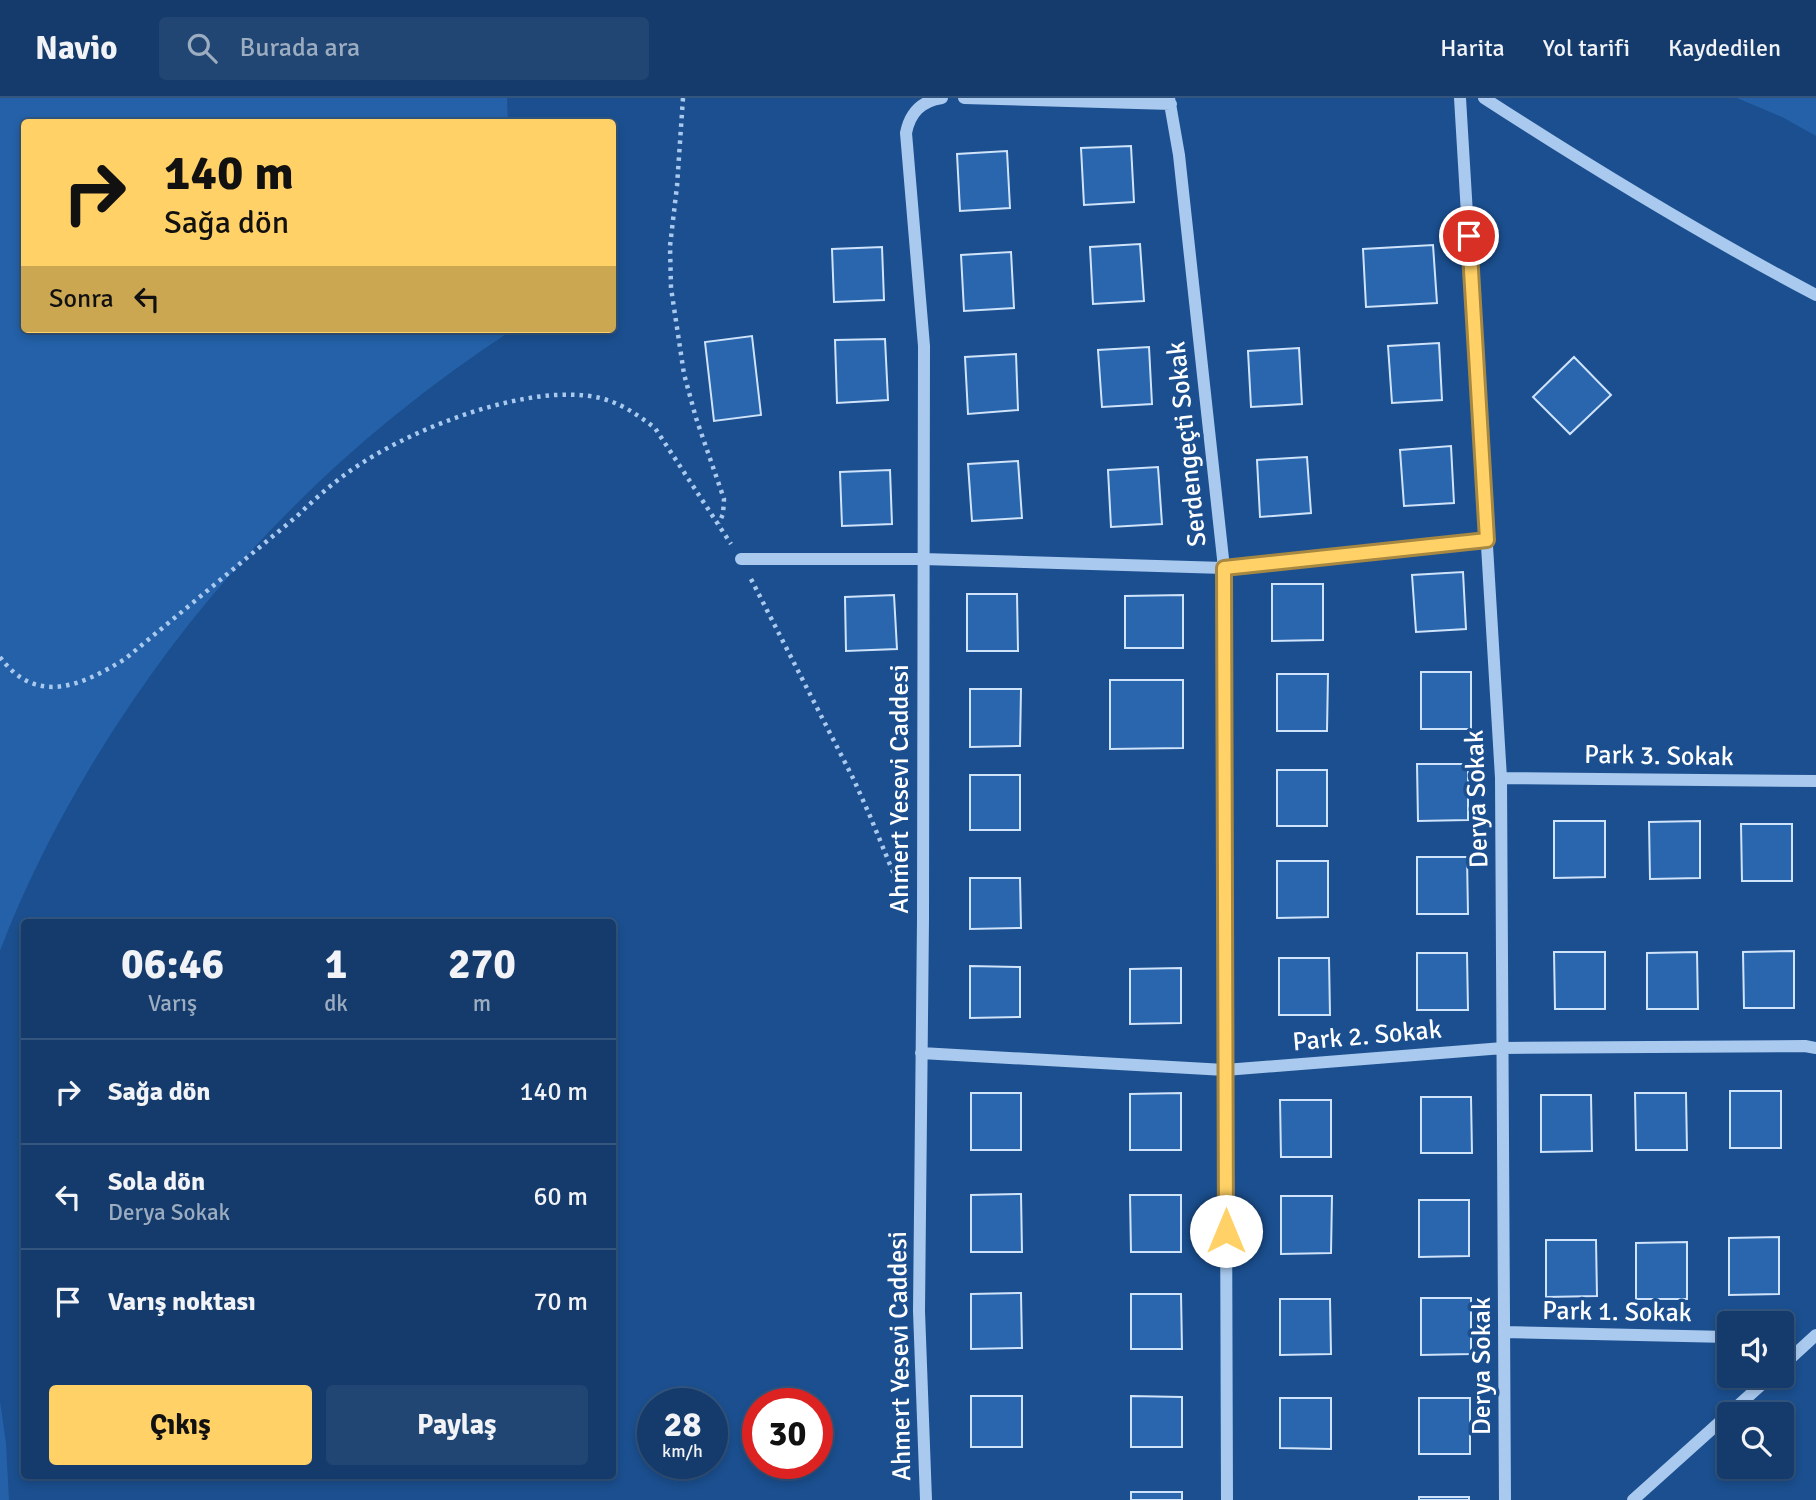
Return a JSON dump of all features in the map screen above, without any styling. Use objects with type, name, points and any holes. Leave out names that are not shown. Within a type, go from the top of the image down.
[{"type":"street","name":"Ahmert Yesevi Caddesi","points":[[926,1500],[919,1311],[923,920],[923,346],[906,133],[908,122],[922,104],[942,98]]},
{"type":"street","points":[[964,98],[1170,101]]},
{"type":"street","name":"Derya Sokak","points":[[1460,98],[1501,778],[1505,1500]]},
{"type":"street","points":[[1484,98],[1560,148],[1816,295]]},
{"type":"street","name":"Serdengeçti Sokak","points":[[1170,101],[1179,155],[1224,568],[1227,1500]]},
{"type":"street","points":[[741,559],[923,559],[1224,568],[1487,540]]},
{"type":"street","name":"Park 3. Sokak","points":[[1501,778],[1816,781]]},
{"type":"street","name":"Park 2. Sokak","points":[[921,1053],[1225,1070],[1503,1048],[1816,1048]]},
{"type":"street","name":"Park 1. Sokak","points":[[1504,1332],[1717,1337]]},
{"type":"street","points":[[1794,1353],[1816,1335]]},
{"type":"street","points":[[1633,1500],[1758,1388]]},
{"type":"path","points":[[683,98],[670,246],[671,288],[684,374],[724,499],[723,514],[718,524]]},
{"type":"path","points":[[0,657],[18,677],[45,688],[78,683],[103,673],[125,659],[296,517],[317,496],[361,463],[384,450],[485,408],[535,397],[581,394],[602,398],[625,407],[655,428],[741,559],[854,780],[906,903],[923,920]]},
{"type":"shaded area","points":[[0,98],[507,98],[508,119],[21,119],[21,333],[508,333],[450,373],[332,470],[277,523],[226,579],[133,701],[91,766],[41,857],[0,951]]},
{"type":"shaded area","points":[[1737,98],[1816,98],[1816,136],[1782,117]]},
{"type":"shaded area","points":[[0,1401],[6,1443],[9,1500],[0,1500]]},
{"type":"building","points":[[1131,146],[1134,202],[1084,205],[1081,148]]},
{"type":"building","points":[[1007,151],[1010,208],[960,211],[957,154]]},
{"type":"building","points":[[1140,244],[1144,301],[1093,304],[1090,247]]},
{"type":"building","points":[[1433,245],[1437,303],[1366,307],[1363,249]]},
{"type":"building","points":[[882,247],[884,300],[834,302],[832,249]]},
{"type":"building","points":[[1011,252],[1014,308],[964,311],[961,255]]},
{"type":"building","points":[[752,336],[761,415],[714,421],[705,342]]},
{"type":"building","points":[[885,339],[888,400],[837,403],[835,340]]},
{"type":"building","points":[[1439,343],[1442,400],[1392,403],[1388,346]]},
{"type":"building","points":[[1149,347],[1152,404],[1102,407],[1098,350]]},
{"type":"building","points":[[1299,348],[1302,404],[1251,407],[1248,351]]},
{"type":"building","points":[[1016,354],[1018,410],[968,414],[965,357]]},
{"type":"building","points":[[1574,357],[1611,395],[1570,434],[1533,397]]},
{"type":"building","points":[[1451,446],[1454,503],[1404,506],[1400,450]]},
{"type":"building","points":[[1307,457],[1311,513],[1260,517],[1257,460]]},
{"type":"building","points":[[1018,461],[1022,518],[972,521],[968,464]]},
{"type":"building","points":[[1158,467],[1162,524],[1111,527],[1108,470]]},
{"type":"building","points":[[890,470],[892,524],[842,526],[840,472]]},
{"type":"building","points":[[1463,572],[1466,629],[1416,632],[1412,575]]},
{"type":"building","points":[[1272,584],[1323,584],[1323,640],[1272,641]]},
{"type":"building","points":[[967,594],[1017,594],[1018,651],[967,651]]},
{"type":"building","points":[[894,595],[897,649],[846,651],[845,597]]},
{"type":"building","points":[[1183,595],[1183,648],[1125,648],[1125,596]]},
{"type":"building","points":[[1421,672],[1471,672],[1471,729],[1421,729]]},
{"type":"building","points":[[1277,674],[1328,674],[1327,731],[1277,731]]},
{"type":"building","points":[[1110,680],[1183,680],[1183,748],[1110,749]]},
{"type":"building","points":[[970,689],[1021,689],[1020,746],[970,747]]},
{"type":"building","points":[[1417,764],[1468,764],[1468,820],[1418,821]]},
{"type":"building","points":[[1277,770],[1327,770],[1327,826],[1277,826]]},
{"type":"building","points":[[970,775],[1020,775],[1020,830],[970,830]]},
{"type":"building","points":[[1554,821],[1605,821],[1605,877],[1554,878]]},
{"type":"building","points":[[1700,821],[1700,878],[1650,879],[1649,822]]},
{"type":"building","points":[[1741,824],[1792,824],[1792,881],[1742,881]]},
{"type":"building","points":[[1417,857],[1467,857],[1468,914],[1417,914]]},
{"type":"building","points":[[1277,861],[1328,861],[1328,917],[1277,918]]},
{"type":"building","points":[[970,878],[1020,878],[1021,928],[970,929]]},
{"type":"building","points":[[1794,951],[1794,1008],[1744,1008],[1743,952]]},
{"type":"building","points":[[1554,952],[1605,952],[1605,1009],[1555,1009]]},
{"type":"building","points":[[1697,952],[1698,1009],[1647,1009],[1647,953]]},
{"type":"building","points":[[1417,953],[1467,953],[1468,1010],[1417,1010]]},
{"type":"building","points":[[1279,958],[1329,958],[1330,1015],[1279,1015]]},
{"type":"building","points":[[970,966],[1020,967],[1020,1017],[970,1018]]},
{"type":"building","points":[[1181,968],[1181,1023],[1130,1024],[1130,969]]},
{"type":"building","points":[[1730,1091],[1781,1091],[1781,1148],[1730,1148]]},
{"type":"building","points":[[971,1093],[1021,1093],[1021,1150],[971,1150]]},
{"type":"building","points":[[1181,1093],[1181,1150],[1130,1150],[1130,1094]]},
{"type":"building","points":[[1635,1093],[1686,1093],[1687,1150],[1636,1150]]},
{"type":"building","points":[[1541,1095],[1591,1095],[1592,1151],[1541,1152]]},
{"type":"building","points":[[1421,1097],[1471,1097],[1472,1153],[1421,1153]]},
{"type":"building","points":[[1280,1100],[1331,1100],[1331,1157],[1281,1157]]},
{"type":"building","points":[[1021,1194],[1022,1252],[971,1252],[971,1195]]},
{"type":"building","points":[[1130,1195],[1181,1195],[1181,1252],[1131,1252]]},
{"type":"building","points":[[1281,1196],[1332,1196],[1331,1253],[1281,1254]]},
{"type":"building","points":[[1419,1200],[1469,1200],[1469,1256],[1419,1257]]},
{"type":"building","points":[[1779,1237],[1779,1294],[1729,1295],[1729,1238]]},
{"type":"building","points":[[1546,1240],[1596,1240],[1597,1296],[1546,1297]]},
{"type":"building","points":[[1687,1242],[1687,1299],[1636,1299],[1636,1243]]},
{"type":"building","points":[[1021,1293],[1022,1348],[971,1349],[971,1294]]},
{"type":"building","points":[[1131,1294],[1181,1294],[1182,1349],[1131,1349]]},
{"type":"building","points":[[1421,1298],[1471,1298],[1471,1354],[1421,1355]]},
{"type":"building","points":[[1280,1299],[1330,1299],[1331,1354],[1280,1355]]},
{"type":"building","points":[[971,1396],[1022,1396],[1022,1447],[971,1447]]},
{"type":"building","points":[[1131,1396],[1182,1397],[1182,1447],[1131,1447]]},
{"type":"building","points":[[1280,1398],[1331,1398],[1331,1449],[1280,1448]]},
{"type":"building","points":[[1419,1398],[1470,1398],[1470,1454],[1419,1454]]},
{"type":"building","points":[[1131,1492],[1182,1492],[1182,1500],[1131,1500]]},
{"type":"building","points":[[1419,1497],[1469,1497],[1469,1500],[1419,1500]]},
{"type":"route","points":[[1226,1231],[1224,568],[1487,540],[1469,236]]}]
